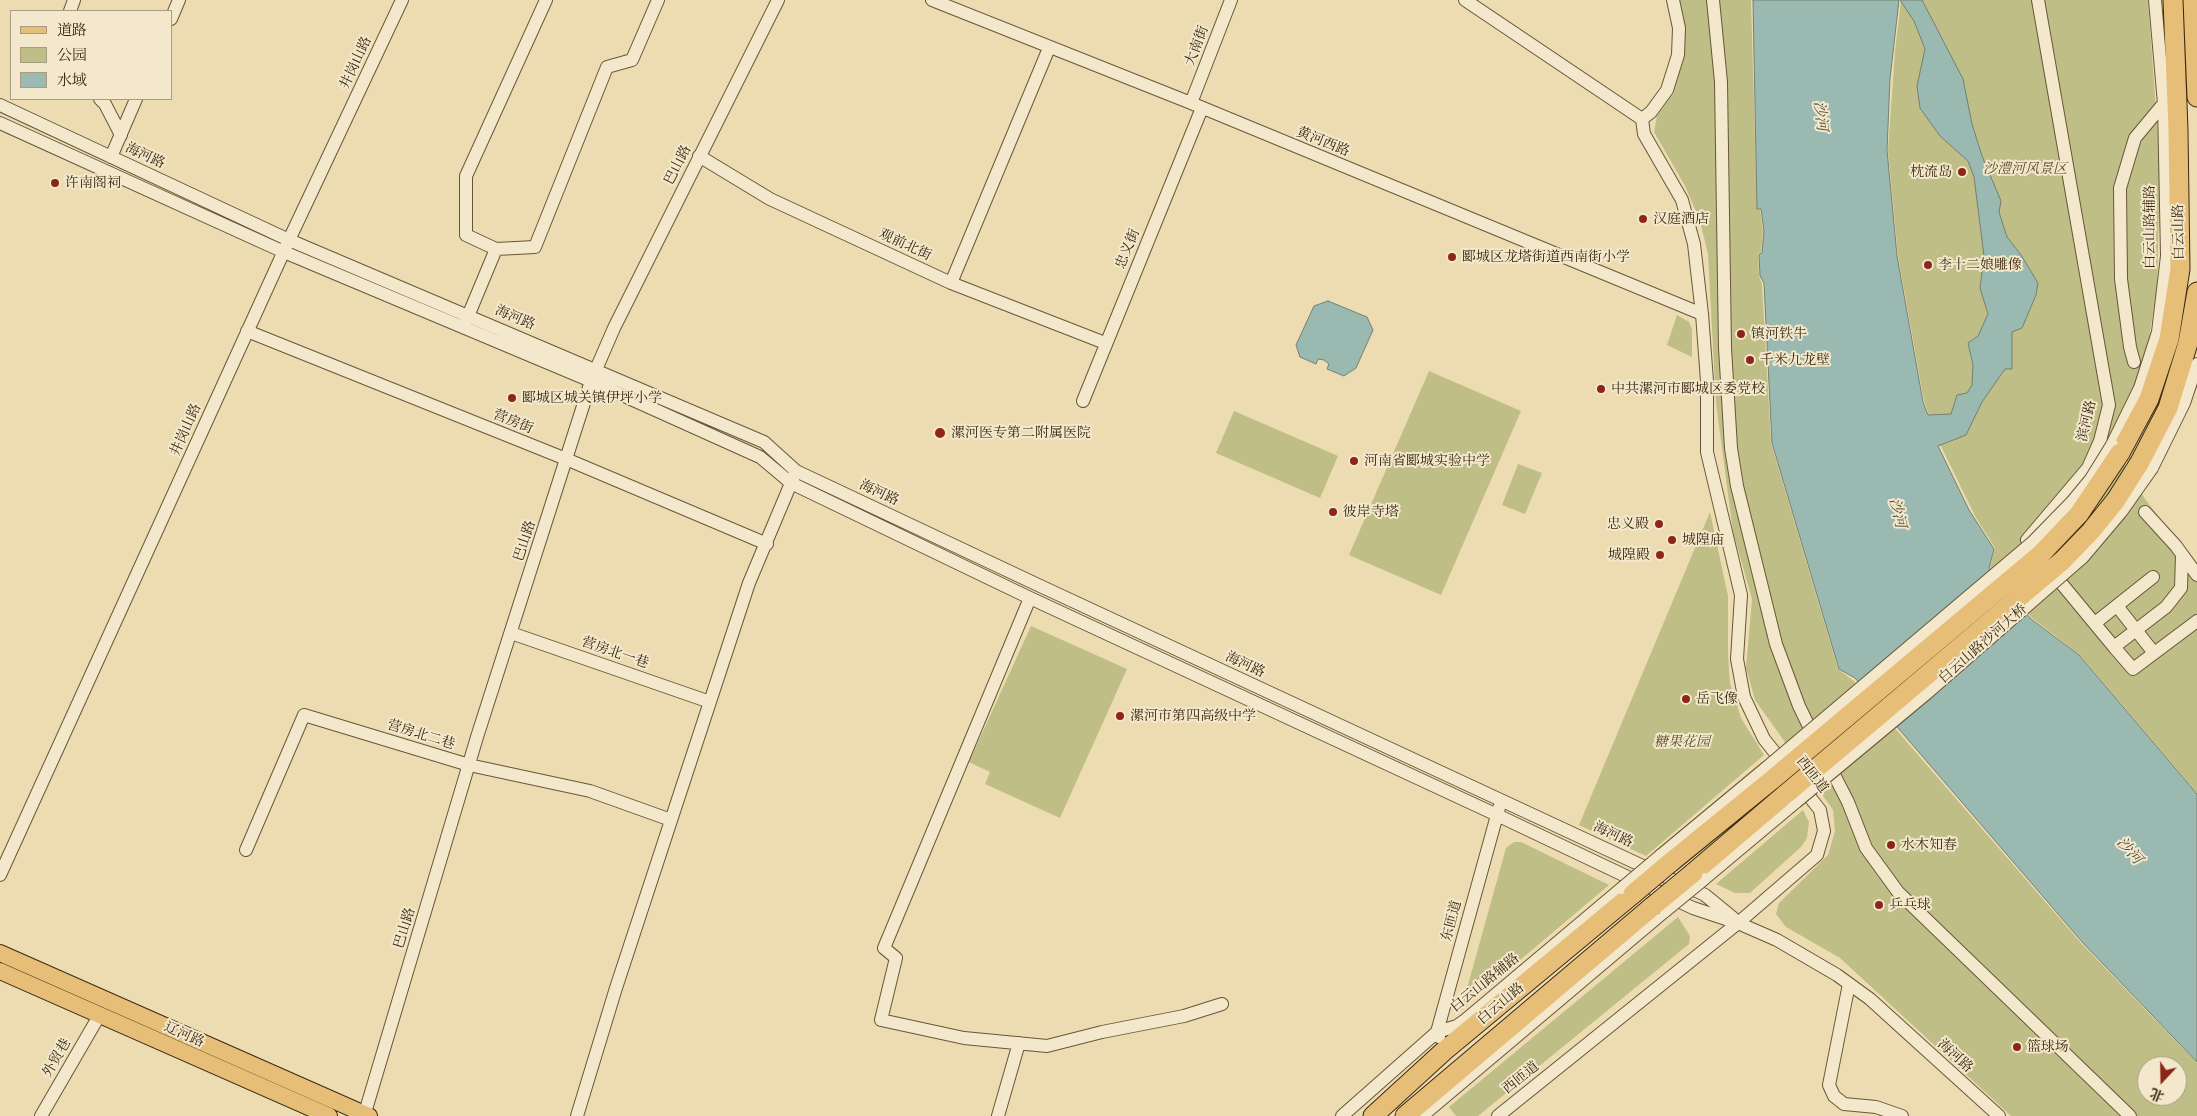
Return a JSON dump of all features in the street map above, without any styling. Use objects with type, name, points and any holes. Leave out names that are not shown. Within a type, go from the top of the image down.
[{"type":"highway","name":"白云山路","points":[[1373,1116],[1444,1051],[1665,859],[2041,554],[2078,514],[2116,449],[2149,399],[2170,331],[2180,269],[2177,88],[2173,0]]},
{"type":"highway","points":[[2193,0],[2197,97]]},
{"type":"highway","points":[[2146,465],[2168,408],[2188,343],[2197,292]]},
{"type":"highway","name":"白云山路沙河大桥","points":[[1698,876],[1792,797],[2062,561],[2091,531],[2146,465]]},
{"type":"highway","name":"白云山路","points":[[1414,1115],[1698,876]]},
{"type":"main road","name":"辽河路","points":[[0,953],[366,1115]]},
{"type":"main road","name":"辽河路","points":[[0,971],[329,1116]]},
{"type":"street","points":[[172,17],[179,0]]},
{"type":"street","name":"井岗山路","points":[[0,875],[247,331],[402,0]]},
{"type":"street","points":[[546,0],[466,176],[466,236],[496,249],[535,247],[607,67],[632,60],[658,0]]},
{"type":"street","name":"巴山路","points":[[366,1115],[469,765],[591,381],[614,328],[778,0]]},
{"type":"street","name":"黄河西路","points":[[932,0],[1196,106],[1702,314]]},
{"type":"street","name":"大南街","points":[[1196,106],[1231,0]]},
{"type":"street","points":[[1465,0],[1642,119],[1651,112],[1668,90],[1678,54],[1679,28],[1673,0]]},
{"type":"street","points":[[1714,0],[1721,82],[1725,348],[1731,448],[1738,486],[1776,644],[1799,706],[1848,802],[1866,848],[1898,892],[2130,1116]]},
{"type":"street","name":"滨河路","points":[[2038,0],[2109,405],[2100,441],[2088,468],[2027,540],[2133,669],[2154,653]]},
{"type":"street","name":"白云山路辅路","points":[[2116,449],[2140,388],[2158,332],[2167,256],[2164,104],[2155,0]]},
{"type":"street","points":[[951,283],[1049,48]]},
{"type":"street","points":[[2134,362],[2130,347],[2121,279],[2120,188],[2136,138],[2177,88]]},
{"type":"street","points":[[101,100],[121,135]]},
{"type":"street","points":[[111,157],[136,100]]},
{"type":"street","name":"海河路","points":[[0,105],[591,381],[760,457],[791,484],[1030,598],[1693,908],[1738,923],[1777,940],[1870,999],[1999,1116]]},
{"type":"street","name":"忠义街","points":[[1083,401],[1196,106]]},
{"type":"street","name":"西匝道","points":[[1498,1116],[1738,923],[1817,855],[1824,831],[1820,810],[1764,739],[1744,697],[1737,659],[1741,595],[1707,452],[1707,381],[1694,244],[1682,200],[1644,134],[1642,119]]},
{"type":"street","name":"海河路","points":[[0,123],[284,252],[597,369],[764,442],[796,471],[1027,580],[1502,799],[1704,895],[1738,923]]},
{"type":"street","name":"观前北街","points":[[699,156],[770,199],[951,283],[1105,343]]},
{"type":"street","points":[[466,321],[496,249]]},
{"type":"street","name":"营房街","points":[[247,331],[566,459],[766,544]]},
{"type":"street","points":[[2146,465],[2184,403],[2197,364]]},
{"type":"street","points":[[577,1116],[616,988],[749,583],[796,471]]},
{"type":"street","points":[[2145,512],[2182,554],[2197,575]]},
{"type":"street","points":[[2114,647],[2166,607],[2181,588],[2182,554]]},
{"type":"street","points":[[2095,623],[2153,577]]},
{"type":"street","points":[[1030,598],[884,948],[896,958],[881,1020],[964,1038],[1047,1046],[1102,1032],[1184,1016],[1222,1004]]},
{"type":"street","points":[[2117,606],[2154,653],[2197,620]]},
{"type":"street","name":"营房北一巷","points":[[511,633],[710,702]]},
{"type":"street","name":"营房北二巷","points":[[246,850],[304,715],[469,765],[590,791],[671,820]]},
{"type":"street","name":"东匝道","points":[[1437,1032],[1502,799]]},
{"type":"street","name":"白云山路辅路","points":[[1342,1116],[1437,1032],[1464,1022],[1627,891]]},
{"type":"street","points":[[1849,984],[1829,1085],[1834,1096],[1844,1104],[1876,1107],[1902,1116]]},
{"type":"street","name":"外贸巷","points":[[41,1116],[99,1016]]},
{"type":"street","points":[[1437,1032],[1444,1051]]},
{"type":"street","points":[[998,1116],[1019,1043]]},
{"type":"green space","points":[[1678,0],[1751,0],[1757,209],[1760,210],[1763,231],[1761,252],[1758,253],[1759,276],[1762,284],[1771,443],[1838,669],[1854,681],[2081,943],[2197,1063],[2197,1116],[2011,1116],[1840,958],[1786,927],[1776,914],[1779,903],[1828,855],[1835,831],[1833,810],[1755,700],[1746,668],[1752,599],[1733,532],[1716,403],[1708,254],[1700,221],[1685,186],[1654,132],[1657,116],[1673,94],[1684,55],[1682,14]]},
{"type":"green space","name":"沙澧河风景区","points":[[1901,0],[2148,0],[2160,166],[2157,288],[2149,338],[2134,387],[2110,441],[2145,499],[2197,567],[2197,793],[2080,655],[2032,618],[1990,567],[1995,548],[1975,516],[1938,440],[1924,401],[1898,256],[1888,150],[1895,51]]},
{"type":"green space","points":[[1677,315],[1689,322],[1692,329],[1692,357],[1667,345]]},
{"type":"green space","points":[[1429,371],[1521,411],[1441,595],[1349,555]]},
{"type":"green space","points":[[1234,411],[1338,456],[1320,498],[1216,453]]},
{"type":"green space","points":[[1518,464],[1542,473],[1525,514],[1502,505]]},
{"type":"green space","name":"糖果花园","points":[[1710,512],[1728,596],[1730,683],[1741,718],[1764,755],[1646,856],[1579,825]]},
{"type":"green space","points":[[1031,626],[1127,669],[1060,818],[985,784],[990,772],[969,762]]},
{"type":"green space","points":[[1803,810],[1809,822],[1807,838],[1802,846],[1750,893],[1735,893],[1716,884]]},
{"type":"green space","points":[[1514,842],[1521,842],[1609,885],[1461,1010],[1506,848]]},
{"type":"green space","points":[[1678,917],[1690,936],[1689,944],[1478,1116],[1456,1116],[1449,1107]]},
{"type":"water","name":"沙河","points":[[1753,0],[1899,0],[1890,79],[1887,150],[1897,256],[1923,402],[1928,415],[1951,414],[1957,395],[1967,393],[1972,385],[1973,365],[1968,343],[1978,336],[1988,314],[1980,288],[1984,256],[1974,177],[1968,161],[1940,136],[1920,108],[1917,86],[1925,49],[1914,21],[1900,0],[1922,0],[1963,79],[1972,124],[1982,156],[2001,201],[1999,212],[2007,237],[2021,255],[2038,283],[2036,295],[2022,328],[2012,332],[2012,369],[2005,369],[1982,402],[1966,435],[1938,446],[1969,510],[1994,549],[1989,568],[2031,619],[2079,655],[2197,794],[2197,1062],[2083,943],[1855,678],[1839,669],[1772,443],[1764,283],[1760,276],[1759,254],[1762,253],[1764,231],[1761,209],[1757,209]]},
{"type":"water","points":[[1328,301],[1367,317],[1373,330],[1356,368],[1344,376],[1327,369],[1329,364],[1324,360],[1318,359],[1316,364],[1300,357],[1296,345],[1314,306]]},
{"type":"place","name":"枕流岛","points":[[1962,172]]},
{"type":"place","name":"许南阁祠","points":[[55,183]]},
{"type":"place","name":"汉庭酒店","points":[[1643,219]]},
{"type":"place","name":"郾城区龙塔街道西南街小学","points":[[1452,257]]},
{"type":"place","name":"李十二娘雕像","points":[[1928,265]]},
{"type":"place","name":"镇河铁牛","points":[[1741,334]]},
{"type":"place","name":"千米九龙壁","points":[[1750,360]]},
{"type":"place","name":"中共漯河市郾城区委党校","points":[[1601,389]]},
{"type":"place","name":"郾城区城关镇伊坪小学","points":[[512,398]]},
{"type":"place","name":"漯河医专第二附属医院","points":[[940,433]]},
{"type":"place","name":"河南省郾城实验中学","points":[[1354,461]]},
{"type":"place","name":"彼岸寺塔","points":[[1333,512]]},
{"type":"place","name":"忠义殿","points":[[1659,524]]},
{"type":"place","name":"城隍庙","points":[[1672,540]]},
{"type":"place","name":"城隍殿","points":[[1660,555]]},
{"type":"place","name":"岳飞像","points":[[1686,699]]},
{"type":"place","name":"漯河市第四高级中学","points":[[1120,716]]},
{"type":"place","name":"水木知春","points":[[1891,845]]},
{"type":"place","name":"乒乓球","points":[[1879,905]]},
{"type":"place","name":"篮球场","points":[[2017,1047]]}]
